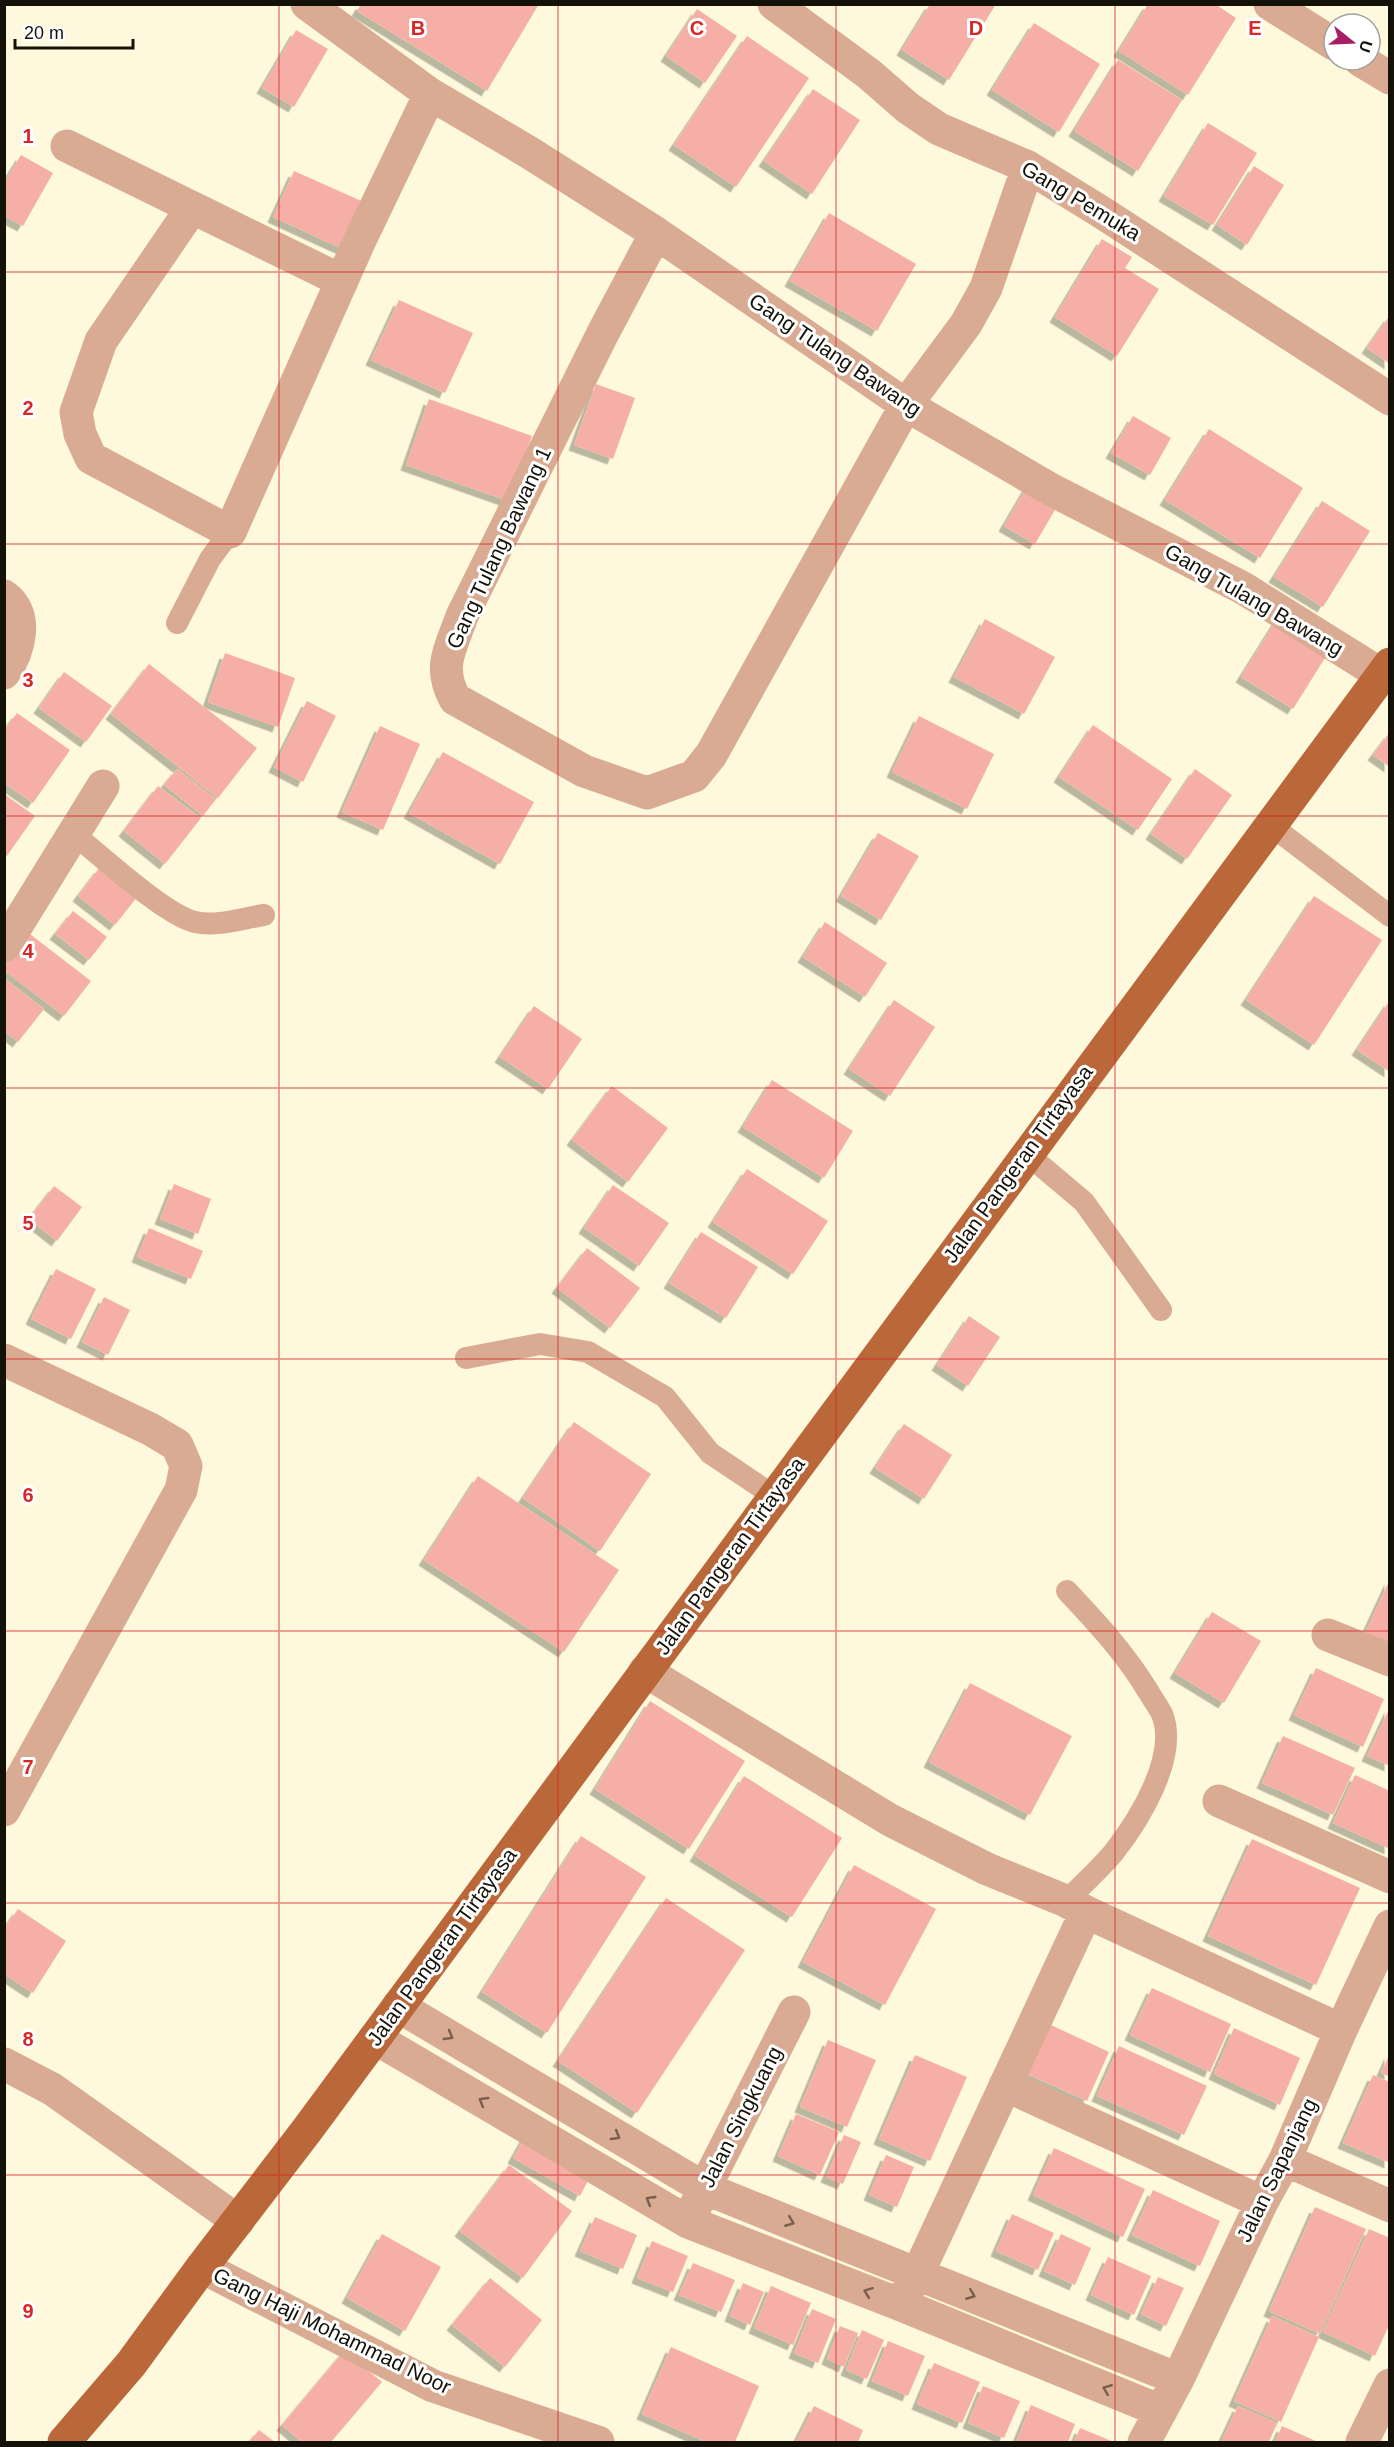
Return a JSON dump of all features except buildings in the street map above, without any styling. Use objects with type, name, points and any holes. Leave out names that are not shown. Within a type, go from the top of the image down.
[{"type":"main road","name":"Jalan Pangeran Tirtayasa","points":[[64,2442],[131,2364],[375,2038],[1026,1153],[1386,669]]},
{"type":"street","name":"Gang Tulang Bawang","points":[[307,4],[430,94],[530,153],[656,233],[906,405],[1052,490],[1243,588],[1386,669]]},
{"type":"street","name":"Gang Pemuka","points":[[774,4],[869,74],[908,108],[939,129],[1028,167],[1128,228],[1364,380],[1389,399]]},
{"type":"street","points":[[1279,7],[1322,36]]},
{"type":"street","points":[[192,208],[101,341],[76,412],[80,434],[91,458],[230,532],[342,281],[430,94]]},
{"type":"street","points":[[67,146],[342,281]]},
{"type":"street","name":"Gang Tulang Bawang 1","points":[[656,233],[597,344],[462,616],[446,661],[446,683],[455,699],[584,771],[647,793],[694,776],[711,755],[906,405],[966,324],[986,288],[1028,167]]},
{"type":"street","points":[[4,596],[14,603],[20,634],[13,660],[4,674]]},
{"type":"street","points":[[4,946],[75,835],[103,786]]},
{"type":"street","points":[[4,1360],[159,1434],[177,1445],[186,1466],[181,1490],[4,1810]]},
{"type":"street","points":[[1328,1635],[1389,1659]]},
{"type":"street","points":[[645,1671],[890,1820],[987,1869],[1076,1906],[1341,2030]]},
{"type":"street","points":[[1219,1801],[1389,1877]]},
{"type":"street","points":[[899,2304],[918,2273],[1005,2085],[1076,1906]]},
{"type":"street","name":"Jalan Sapanjang","points":[[1144,2442],[1178,2379],[1262,2202],[1285,2160],[1389,1926]]},
{"type":"street","points":[[398,2006],[704,2188],[1178,2379]]},
{"type":"street","name":"Jalan Singkuang","points":[[688,2222],[794,2012]]},
{"type":"street","points":[[375,2038],[688,2222],[899,2304],[1161,2411]]},
{"type":"street","points":[[4,2064],[52,2089],[238,2221]]},
{"type":"street","points":[[1005,2085],[1262,2202]]},
{"type":"street","points":[[1285,2160],[1389,2206]]},
{"type":"street","name":"Gang Haji Mohammad Noor","points":[[202,2267],[433,2386],[598,2442]]},
{"type":"street","points":[[1362,2442],[1389,2385]]},
{"type":"lane","points":[[177,623],[210,559],[230,532]]},
{"type":"lane","points":[[1269,824],[1389,916]]},
{"type":"lane","points":[[75,835],[149,895],[184,917],[196,922],[220,922],[264,915]]},
{"type":"lane","points":[[1026,1153],[1084,1202],[1161,1310]]},
{"type":"lane","points":[[466,1358],[540,1344],[588,1352],[665,1397],[710,1452],[774,1496]]},
{"type":"lane","points":[[1067,1592],[1113,1639],[1137,1674],[1162,1716],[1166,1750],[1150,1795],[1130,1829],[1076,1906]]}]
